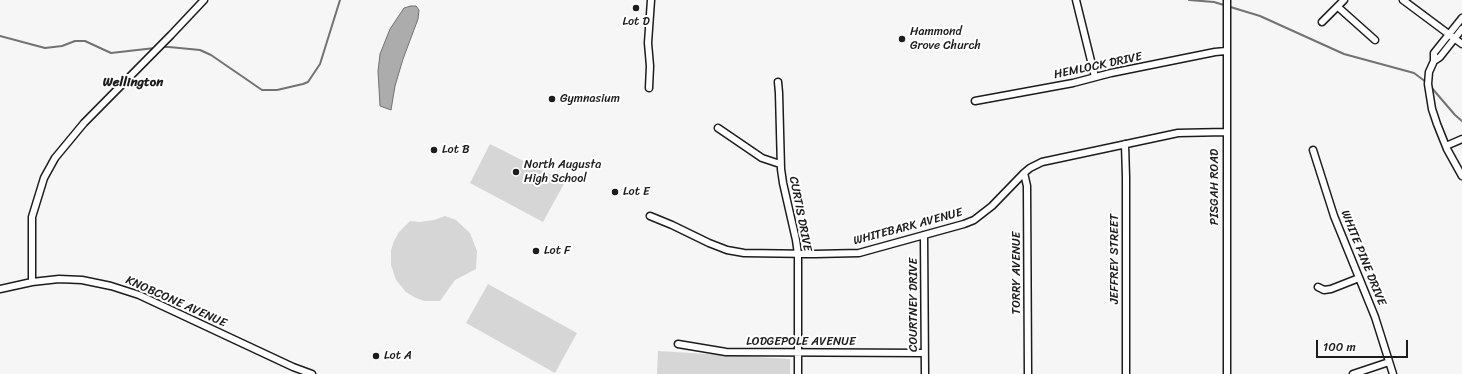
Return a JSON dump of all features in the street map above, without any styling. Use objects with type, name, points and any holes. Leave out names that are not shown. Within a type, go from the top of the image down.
[{"type":"street","points":[[32,282],[32,217],[44,178],[55,158],[84,123],[204,0]]},
{"type":"street","points":[[649,88],[650,66],[648,43],[650,0]]},
{"type":"street","points":[[1076,0],[1095,77]]},
{"type":"street","name":"PISGAH ROAD","points":[[1226,0],[1227,374]]},
{"type":"street","points":[[1322,22],[1344,0]]},
{"type":"street","points":[[1403,0],[1462,44]]},
{"type":"street","points":[[1338,7],[1375,40]]},
{"type":"street","points":[[1462,18],[1434,54],[1434,61],[1428,78],[1430,100],[1437,124],[1446,146],[1462,176]]},
{"type":"street","points":[[1434,61],[1440,57],[1462,29]]},
{"type":"street","name":"HEMLOCK DRIVE","points":[[975,101],[1073,83],[1095,77],[1226,51]]},
{"type":"street","name":"CURTIS DRIVE","points":[[778,82],[780,164],[798,254],[798,374]]},
{"type":"street","points":[[718,128],[762,158],[780,164]]},
{"type":"street","name":"WHITEBARK AVENUE","points":[[650,216],[709,243],[728,250],[744,253],[858,253],[924,236],[974,220],[992,206],[1024,173],[1042,162],[1178,133],[1226,132]]},
{"type":"street","points":[[1446,146],[1462,139]]},
{"type":"street","name":"JEFFREY STREET","points":[[1125,144],[1126,374]]},
{"type":"street","name":"WHITE PINE DRIVE","points":[[1313,150],[1334,216],[1375,317],[1393,374]]},
{"type":"street","name":"TORRY AVENUE","points":[[1024,173],[1028,194],[1028,374]]},
{"type":"street","name":"COURTNEY DRIVE","points":[[924,236],[924,353],[926,374]]},
{"type":"street","points":[[1318,287],[1324,290],[1331,289],[1359,278]]},
{"type":"street","name":"KNOBCONE AVENUE","points":[[0,289],[32,282],[66,279],[82,280],[111,286],[146,298],[286,364],[312,374]]},
{"type":"street","name":"LODGEPOLE AVENUE","points":[[678,344],[726,352],[924,353]]},
{"type":"street","points":[[1353,374],[1389,362]]},
{"type":"shaded area","points":[[416,6],[419,10],[418,19],[403,59],[395,86],[391,110],[380,106],[378,71],[380,54],[390,29],[404,8]]},
{"type":"shaded area","points":[[490,144],[565,182],[543,222],[470,183]]},
{"type":"shaded area","points":[[445,216],[456,220],[470,233],[477,251],[476,269],[455,280],[440,301],[424,301],[406,292],[396,280],[391,265],[391,250],[399,232],[410,221],[420,222],[434,220]]},
{"type":"shaded area","points":[[488,284],[577,333],[555,373],[466,323]]},
{"type":"shaded area","points":[[658,351],[790,359],[790,374],[657,374]]},
{"type":"waterway","points":[[161,47],[200,50],[211,55],[262,90],[277,90],[303,84],[308,82],[320,64],[340,0]]},
{"type":"waterway","points":[[1189,0],[1214,2],[1260,16],[1344,54],[1414,73],[1426,82]]},
{"type":"waterway","points":[[0,36],[45,48],[62,46],[75,41],[85,41],[111,53],[155,48]]},
{"type":"waterway","points":[[1431,87],[1462,121]]},
{"type":"place","name":"Lot D","points":[[636,8]]},
{"type":"place","name":"Hammond Grove Church","points":[[902,39]]},
{"type":"place","name":"Gymnasium","points":[[552,99]]},
{"type":"place","name":"Lot B","points":[[434,150]]},
{"type":"place","name":"North Augusta High School","points":[[516,172]]},
{"type":"place","name":"Lot E","points":[[615,192]]},
{"type":"place","name":"Lot F","points":[[536,251]]},
{"type":"place","name":"Lot A","points":[[376,356]]},
{"type":"district","name":"Wellington","points":[[133,83]]}]
